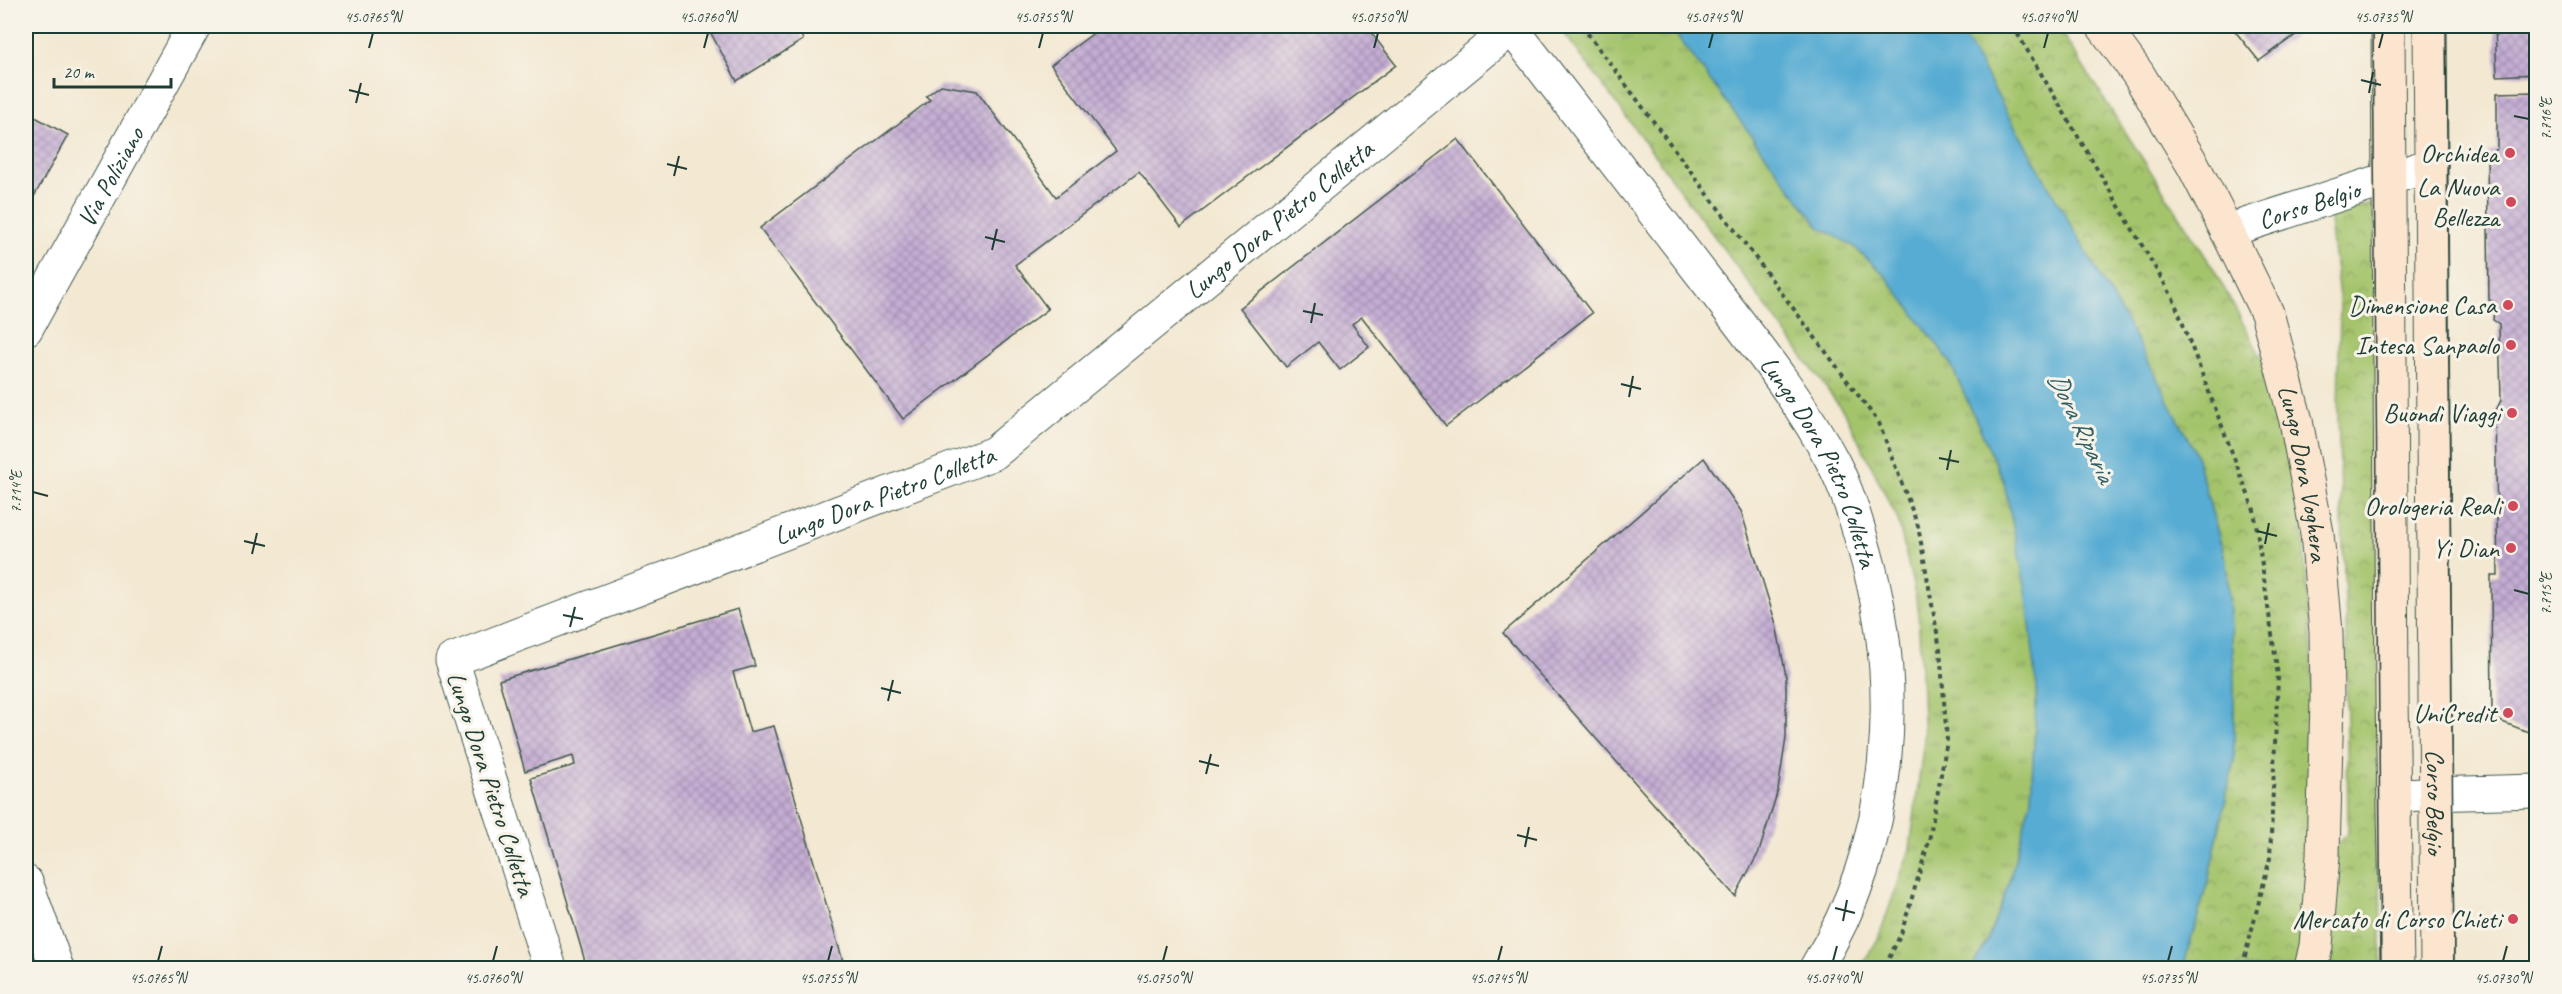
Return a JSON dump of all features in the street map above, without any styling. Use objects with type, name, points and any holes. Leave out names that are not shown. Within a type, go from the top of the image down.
[{"type":"main road","name":"Lungo Dora Voghera","points":[[2103,26],[2144,84],[2193,165],[2227,231],[2267,313],[2296,421],[2317,533],[2326,632],[2327,699],[2323,856],[2312,969]]},
{"type":"main road","name":"Corso Belgio","points":[[2388,26],[2397,969]]},
{"type":"main road","name":"Corso Belgio","points":[[2430,26],[2437,969]]},
{"type":"street","name":"Via Poliziano","points":[[26,329],[194,26]]},
{"type":"street","name":"Lungo Dora Pietro Colletta","points":[[550,969],[452,660],[994,453],[1511,27],[1770,364],[1808,419],[1835,465],[1855,517],[1873,579],[1884,635],[1888,688],[1887,747],[1882,791],[1866,856],[1850,905],[1816,969]]},
{"type":"street","name":"Corso Belgio","points":[[2227,231],[2431,165]]},
{"type":"street","points":[[2394,795],[2536,791]]},
{"type":"street","points":[[26,882],[57,969]]},
{"type":"path","points":[[2013,26],[2173,298],[2254,510],[2278,675],[2270,858],[2242,969]]},
{"type":"green space","points":[[1559,26],[1670,26],[1819,227],[1852,245],[1884,274],[1949,360],[2004,482],[2026,589],[2037,687],[2031,799],[2008,886],[1988,939],[1972,968],[1861,968],[1878,939],[1910,849],[1924,740],[1918,607],[1898,520],[1846,415]]},
{"type":"green space","points":[[1958,26],[2057,26],[2213,268],[2296,421],[2324,855],[2348,834],[2346,625],[2338,414],[2340,306],[2329,212],[2375,204],[2381,968],[2183,968],[2208,881],[2234,761],[2234,666],[2226,562],[2195,452],[2146,359]]},
{"type":"water","name":"Dora Riparia","points":[[1670,26],[1958,26],[2147,359],[2195,452],[2226,562],[2234,666],[2234,761],[2208,881],[2183,968],[1972,968],[1988,939],[2008,886],[2031,799],[2037,687],[2026,589],[2004,482],[1949,360],[1884,274],[1852,245],[1819,227]]},
{"type":"building","points":[[707,26],[798,26],[803,40],[737,81]]},
{"type":"building","points":[[1103,26],[1366,26],[1396,65],[1181,227],[1139,172],[1015,265],[1048,309],[903,419],[760,228],[930,100],[926,96],[941,85],[977,91],[1056,197],[1116,151],[1051,65]]},
{"type":"building","points":[[2231,26],[2308,26],[2259,61]]},
{"type":"building","points":[[2495,26],[2536,26],[2536,74],[2497,76]]},
{"type":"building","points":[[2536,92],[2536,735],[2492,718],[2491,576],[2498,576],[2495,413],[2501,400],[2499,324],[2493,320],[2495,302],[2489,300],[2487,153],[2497,149],[2497,93]]},
{"type":"building","points":[[26,112],[68,135],[26,211]]},
{"type":"building","points":[[1458,139],[1592,313],[1446,426],[1362,317],[1352,324],[1369,347],[1340,370],[1318,342],[1286,367],[1240,308]]},
{"type":"building","points":[[1704,458],[1741,511],[1776,624],[1786,676],[1786,738],[1778,790],[1759,852],[1735,896],[1503,633]]},
{"type":"building","points":[[738,609],[755,666],[733,672],[750,732],[774,726],[845,968],[587,968],[531,778],[575,765],[573,756],[525,771],[499,680]]},
{"type":"tram line","points":[[2373,26],[2381,968]]},
{"type":"tram line","points":[[2446,26],[2454,968]]},
{"type":"place","name":"Orchidea","points":[[2510,153]]},
{"type":"place","name":"La Nuova Bellezza","points":[[2511,202]]},
{"type":"place","name":"Dimensione Casa","points":[[2508,305]]},
{"type":"place","name":"Intesa Sanpaolo","points":[[2511,345]]},
{"type":"place","name":"Buondì Viaggi","points":[[2512,413]]},
{"type":"place","name":"Orologeria Reali","points":[[2513,506]]},
{"type":"place","name":"Yi Dian","points":[[2511,548]]},
{"type":"place","name":"UniCredit","points":[[2508,713]]},
{"type":"place","name":"Mercato di Corso Chieti","points":[[2513,919]]}]
